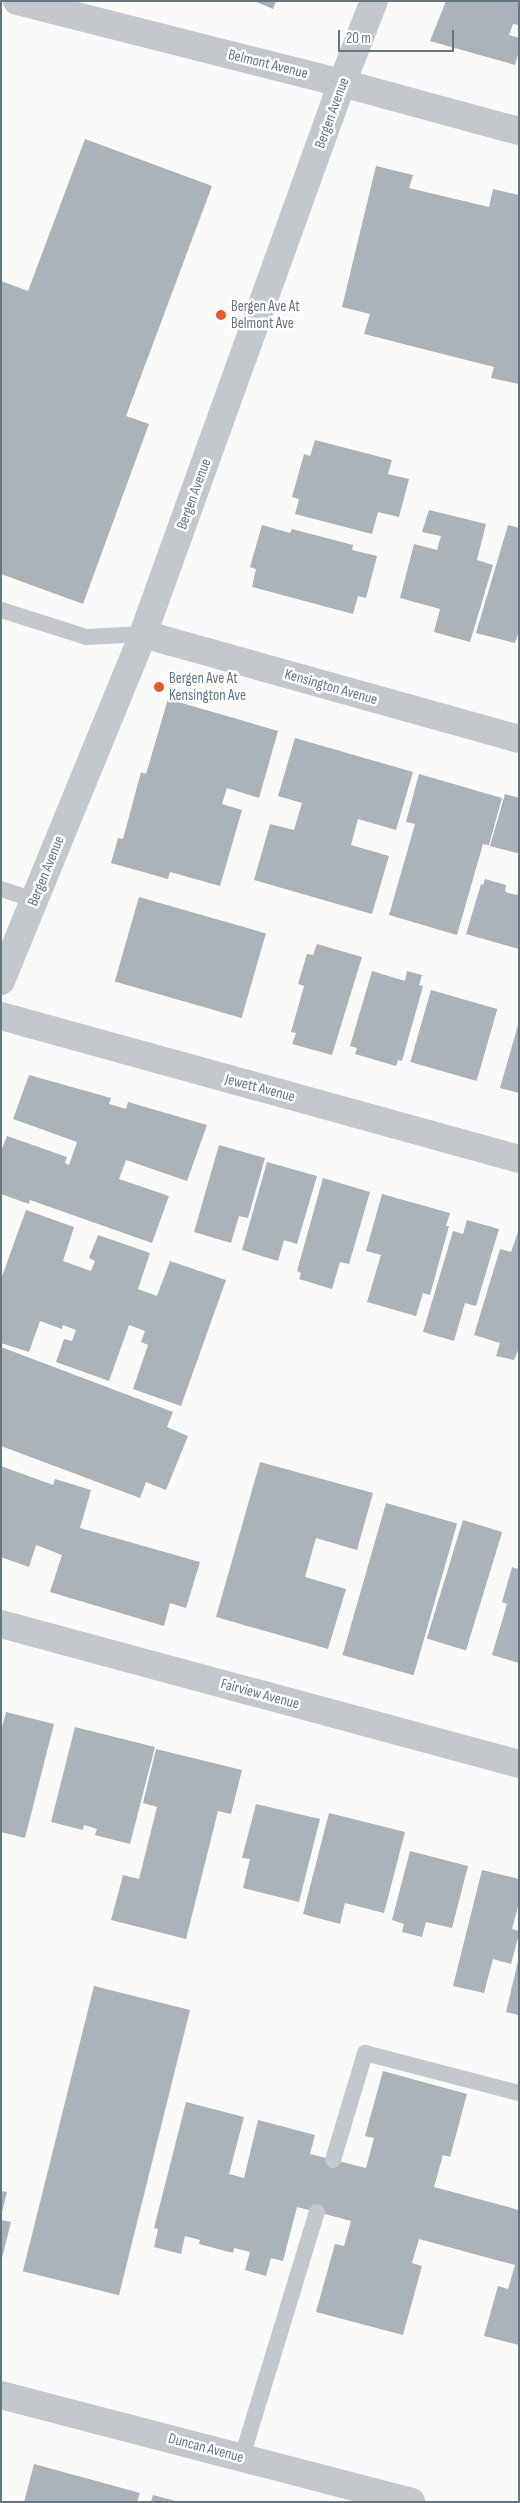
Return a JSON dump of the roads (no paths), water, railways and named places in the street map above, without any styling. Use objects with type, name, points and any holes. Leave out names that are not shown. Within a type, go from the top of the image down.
[{"type":"street","name":"Belmont Avenue","points":[[17,1],[342,83],[519,131]]},
{"type":"street","name":"Bergen Avenue","points":[[1,981],[143,634],[342,83],[374,1]]},
{"type":"street","name":"Kensington Avenue","points":[[143,634],[519,739]]},
{"type":"street","name":"Jewett Avenue","points":[[1,1016],[519,1159]]},
{"type":"street","name":"Fairview Avenue","points":[[1,1624],[519,1764]]},
{"type":"street","name":"Duncan Avenue","points":[[1,2395],[411,2502]]},
{"type":"lane","points":[[1,610],[86,638],[143,634]]},
{"type":"lane","points":[[1,889],[34,900]]},
{"type":"lane","points":[[333,2160],[365,2053],[519,2093]]},
{"type":"lane","points":[[242,2457],[316,2212]]},
{"type":"place","name":"Bergen Ave At Belmont Ave","points":[[221,315]]},
{"type":"place","name":"Bergen Ave At Kensington Ave","points":[[159,687]]}]
